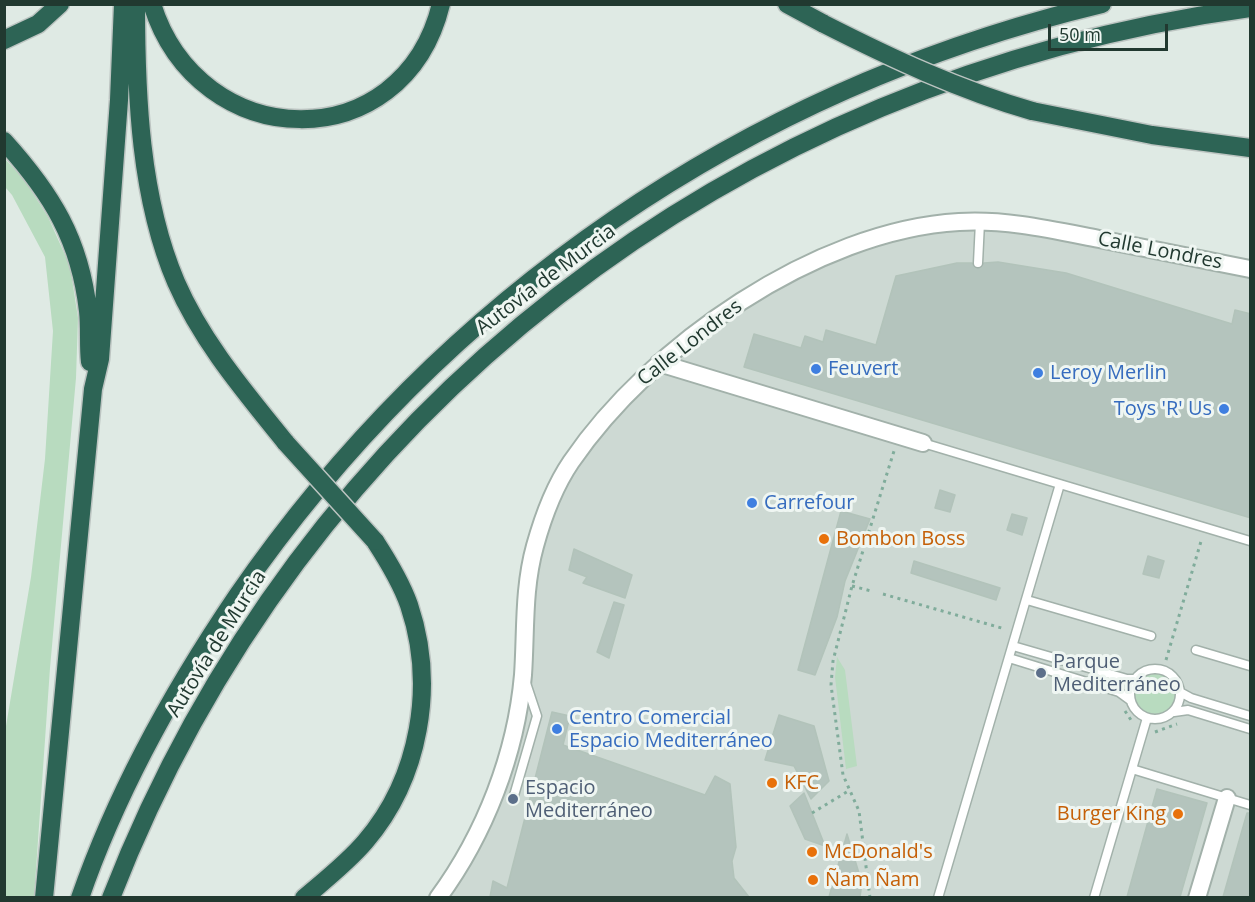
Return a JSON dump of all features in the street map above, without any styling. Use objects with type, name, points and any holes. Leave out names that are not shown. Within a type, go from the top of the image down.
[{"type":"highway","points":[[4,40],[39,24],[60,4]]},
{"type":"highway","points":[[44,897],[93,388],[100,358],[113,198],[123,4]]},
{"type":"highway","points":[[136,4],[138,101],[145,169],[176,281],[225,368],[286,443],[375,541],[399,581],[416,626],[422,674],[417,736],[403,780],[380,822],[348,860],[304,897]]},
{"type":"highway","points":[[152,4],[170,48],[188,72],[209,91],[233,105],[260,114],[287,119],[319,118],[346,113],[373,100],[396,82],[415,61],[429,37],[441,4]]},
{"type":"highway","points":[[787,4],[889,57],[957,86],[1032,111],[1152,135],[1251,148]]},
{"type":"highway","name":"Autovía de Murcia","points":[[80,897],[99,849],[153,734],[200,653],[247,582],[291,521],[341,460],[427,370],[485,317],[572,249],[646,198],[749,136],[817,102],[937,53],[1014,27],[1102,4]]},
{"type":"highway","name":"Autovía de Murcia","points":[[111,897],[143,821],[179,748],[224,669],[291,571],[337,510],[388,451],[454,384],[534,314],[605,261],[697,200],[763,162],[855,117],[947,80],[1070,42],[1164,21],[1251,8]]},
{"type":"highway","points":[[4,141],[52,200],[70,234],[82,273],[87,303],[93,388]]},
{"type":"street","name":"Calle Londres","points":[[438,897],[464,859],[500,779],[511,742],[523,674],[528,580],[543,519],[555,491],[586,442],[622,399],[659,363],[738,304],[768,285],[826,256],[863,242],[923,227],[980,222],[1046,229],[1251,269]]},
{"type":"street","points":[[659,363],[923,443]]},
{"type":"street","points":[[1197,897],[1227,798]]},
{"type":"lane","points":[[978,263],[980,222]]},
{"type":"lane","points":[[923,443],[1251,541]]},
{"type":"lane","points":[[938,897],[1060,484]]},
{"type":"lane","points":[[1027,600],[1151,636]]},
{"type":"lane","points":[[1013,646],[1127,679],[1135,678],[1148,670],[1162,670],[1174,678],[1180,693],[1174,712]]},
{"type":"lane","points":[[1196,650],[1251,666]]},
{"type":"lane","points":[[1009,658],[1119,692],[1130,700],[1136,711],[1147,718],[1161,719],[1174,712],[1188,710],[1251,729]]},
{"type":"lane","points":[[513,799],[537,716],[523,674]]},
{"type":"lane","points":[[1130,700],[1130,689],[1135,678]]},
{"type":"lane","points":[[1180,693],[1251,716]]},
{"type":"lane","points":[[1094,897],[1147,718]]},
{"type":"lane","points":[[1132,769],[1251,805]]},
{"type":"path","points":[[870,897],[860,811],[843,775],[831,685],[833,661],[852,585],[896,447]]},
{"type":"path","points":[[1166,660],[1205,527]]},
{"type":"path","points":[[852,585],[871,591]]},
{"type":"path","points":[[883,594],[1010,631]]},
{"type":"path","points":[[1123,707],[1127,716],[1138,726]]},
{"type":"path","points":[[1150,741],[1152,732],[1166,730],[1181,720]]},
{"type":"path","points":[[812,813],[850,790]]},
{"type":"shaded area","name":"Parque Mediterráneo","points":[[956,222],[1250,269],[1250,897],[438,898],[500,779],[525,612],[555,491],[659,363],[797,271]]},
{"type":"green space","points":[[4,158],[24,179],[48,217],[70,266],[78,318],[76,378],[50,668],[34,898],[5,897],[4,738],[31,577],[45,459],[53,331],[45,257],[12,195],[5,187]]},
{"type":"green space","points":[[837,657],[845,670],[857,766],[846,769],[835,677]]},
{"type":"green space","points":[[1150,669],[1160,669],[1173,676],[1180,689],[1180,699],[1173,712],[1160,719],[1150,719],[1141,715],[1134,708],[1130,699],[1130,689],[1134,680],[1141,673]]},
{"type":"building","name":"Leroy Merlin","points":[[998,262],[1066,273],[1232,324],[1235,310],[1251,314],[1251,518],[744,367],[754,334],[801,348],[805,336],[823,342],[826,330],[876,345],[896,276],[957,263],[972,263],[978,269],[984,263]]},
{"type":"building","points":[[940,490],[955,495],[950,512],[935,508]]},
{"type":"building","name":"Centro Comercial Espacio Mediterráneo","points":[[841,511],[870,519],[845,581],[837,617],[815,675],[798,670]]},
{"type":"building","points":[[1012,514],[1027,518],[1022,535],[1007,530]]},
{"type":"building","points":[[574,549],[632,575],[625,598],[583,583],[587,577],[569,570]]},
{"type":"building","points":[[1148,556],[1164,561],[1159,578],[1143,574]]},
{"type":"building","points":[[914,561],[1000,588],[996,600],[911,573]]},
{"type":"building","points":[[614,602],[624,605],[609,658],[597,652]]},
{"type":"building","points":[[552,712],[570,716],[563,745],[705,795],[715,776],[730,784],[736,847],[732,861],[734,878],[749,897],[490,897],[493,881],[507,888]]},
{"type":"building","points":[[779,715],[814,726],[829,781],[811,799],[794,766],[765,760]]},
{"type":"building","points":[[1157,789],[1207,803],[1180,897],[1127,897]]},
{"type":"building","points":[[804,793],[825,846],[805,839],[790,806]]},
{"type":"building","points":[[1247,813],[1251,813],[1251,897],[1223,897]]},
{"type":"building","points":[[847,834],[862,883],[860,897],[829,897]]},
{"type":"place","name":"Feuvert","points":[[816,369]]},
{"type":"place","name":"Leroy Merlin","points":[[1038,373]]},
{"type":"place","name":"Toys 'R' Us","points":[[1224,409]]},
{"type":"place","name":"Carrefour","points":[[752,503]]},
{"type":"place","name":"Bombon Boss","points":[[824,539]]},
{"type":"place","name":"Parque Mediterráneo","points":[[1041,673]]},
{"type":"place","name":"Centro Comercial Espacio Mediterráneo","points":[[557,729]]},
{"type":"place","name":"KFC","points":[[772,783]]},
{"type":"place","name":"Espacio Mediterráneo","points":[[513,799]]},
{"type":"place","name":"Burger King","points":[[1178,814]]},
{"type":"place","name":"McDonald's","points":[[812,852]]},
{"type":"place","name":"Ñam Ñam","points":[[813,880]]}]
